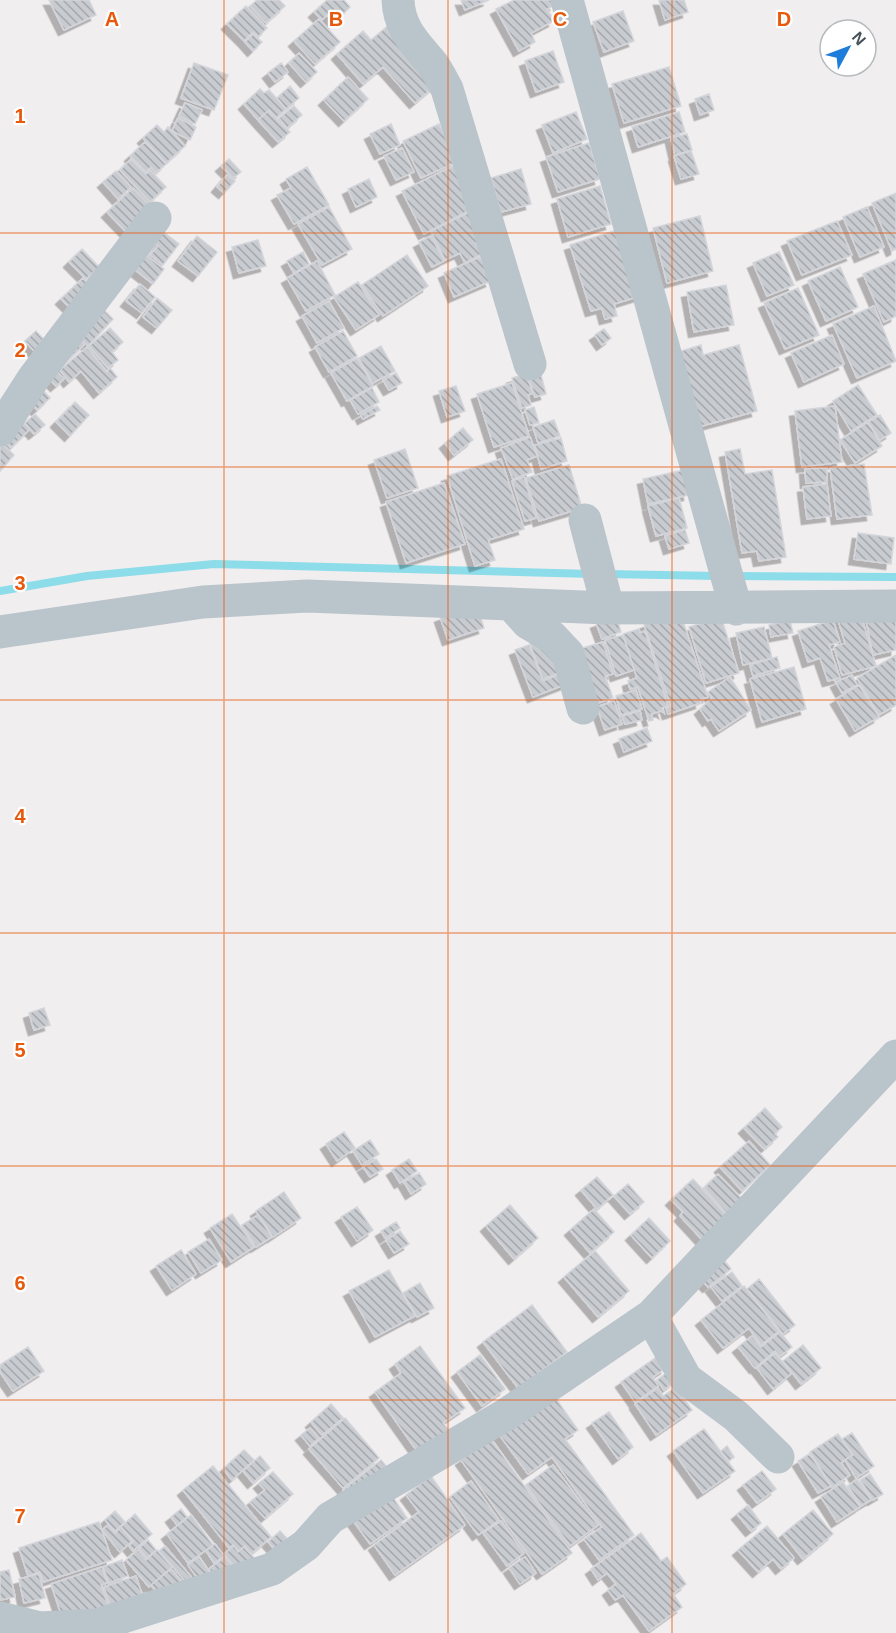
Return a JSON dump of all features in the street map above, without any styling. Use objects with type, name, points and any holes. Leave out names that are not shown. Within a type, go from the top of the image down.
[{"type":"street","points":[[398,0],[400,20],[411,40],[432,63],[447,90],[530,364]]},
{"type":"street","points":[[567,0],[736,609]]},
{"type":"street","points":[[0,430],[33,379],[155,218]]},
{"type":"street","points":[[585,520],[609,608]]},
{"type":"street","points":[[0,633],[203,602],[295,596],[609,608],[736,609],[896,606]]},
{"type":"street","points":[[511,604],[528,622],[552,637],[568,654],[583,708]]},
{"type":"street","points":[[0,1618],[40,1628],[98,1625],[272,1569],[306,1545],[330,1518],[507,1414],[651,1316],[896,1056]]},
{"type":"street","points":[[651,1316],[686,1379],[736,1416],[778,1457]]},
{"type":"building","points":[[49,0],[89,0],[96,15],[64,30]]},
{"type":"building","points":[[257,0],[279,0],[285,6],[266,23],[250,6]]},
{"type":"building","points":[[327,0],[344,0],[350,7],[334,23],[327,15],[322,20],[314,12]]},
{"type":"building","points":[[461,0],[489,0],[465,10]]},
{"type":"building","points":[[514,0],[552,0],[555,5],[547,9],[554,21],[531,33],[535,42],[519,51],[496,9]]},
{"type":"building","points":[[659,0],[684,0],[688,12],[665,20]]},
{"type":"building","points":[[246,6],[267,28],[258,37],[253,32],[244,41],[227,24]]},
{"type":"building","points":[[623,11],[634,41],[604,52],[593,22]]},
{"type":"building","points":[[319,19],[340,42],[315,64],[294,41]]},
{"type":"building","points":[[390,24],[435,86],[415,103],[383,67],[363,84],[337,54],[363,31],[371,40]]},
{"type":"building","points":[[253,34],[262,42],[253,51],[245,42]]},
{"type":"building","points":[[553,51],[564,82],[536,92],[525,61]]},
{"type":"building","points":[[299,53],[317,72],[306,82],[289,63]]},
{"type":"building","points":[[194,63],[228,75],[214,110],[181,98]]},
{"type":"building","points":[[281,63],[288,72],[275,82],[268,73]]},
{"type":"building","points":[[669,67],[681,106],[624,123],[612,84]]},
{"type":"building","points":[[348,77],[368,99],[344,121],[324,100]]},
{"type":"building","points":[[290,86],[299,98],[286,109],[277,98]]},
{"type":"building","points":[[260,89],[264,93],[269,90],[286,109],[276,118],[269,110],[258,120],[244,104]]},
{"type":"building","points":[[709,94],[714,110],[700,115],[695,99]]},
{"type":"building","points":[[185,103],[202,110],[195,124],[179,116]]},
{"type":"building","points":[[294,106],[302,115],[287,128],[279,118]]},
{"type":"building","points":[[268,111],[290,132],[278,142],[258,120]]},
{"type":"building","points":[[576,112],[587,139],[553,153],[542,125]]},
{"type":"building","points":[[679,112],[685,132],[638,147],[632,127]]},
{"type":"building","points":[[178,118],[196,127],[190,140],[172,131]]},
{"type":"building","points":[[391,124],[400,145],[380,154],[370,134]]},
{"type":"building","points":[[439,124],[457,162],[421,178],[403,141]]},
{"type":"building","points":[[157,125],[164,132],[168,127],[185,146],[166,163],[143,138]]},
{"type":"building","points":[[687,134],[692,150],[675,155],[671,138]]},
{"type":"building","points":[[145,142],[166,164],[156,173],[151,167],[146,172],[130,156]]},
{"type":"building","points":[[589,143],[600,179],[558,192],[546,157]]},
{"type":"building","points":[[402,148],[414,172],[396,180],[384,156]]},
{"type":"building","points":[[691,151],[699,174],[681,179],[674,156]]},
{"type":"building","points":[[131,159],[146,174],[150,170],[166,187],[150,202],[120,170]]},
{"type":"building","points":[[229,159],[241,172],[233,178],[221,166]]},
{"type":"building","points":[[455,165],[476,207],[424,234],[402,191]]},
{"type":"building","points":[[307,167],[329,205],[294,224],[277,195],[291,188],[286,179]]},
{"type":"building","points":[[521,169],[531,204],[501,212],[491,178]]},
{"type":"building","points":[[116,171],[131,187],[118,199],[103,182]]},
{"type":"building","points":[[227,175],[235,181],[224,193],[217,187]]},
{"type":"building","points":[[369,179],[377,197],[356,207],[348,189]]},
{"type":"building","points":[[600,186],[611,224],[568,237],[557,199]]},
{"type":"building","points":[[133,188],[157,213],[131,237],[107,212]]},
{"type":"building","points":[[896,193],[896,249],[892,251],[872,203]]},
{"type":"building","points":[[329,207],[352,249],[322,265],[298,224]]},
{"type":"building","points":[[867,207],[884,247],[860,257],[843,217]]},
{"type":"building","points":[[474,210],[488,237],[476,243],[482,254],[465,263],[460,253],[445,260],[431,231]]},
{"type":"building","points":[[700,216],[713,271],[667,283],[653,228]]},
{"type":"building","points":[[837,221],[852,255],[802,275],[787,241]]},
{"type":"building","points":[[154,225],[179,244],[163,265],[150,255],[158,246],[145,236]]},
{"type":"building","points":[[620,229],[640,296],[614,304],[617,316],[605,319],[602,308],[591,311],[570,245]]},
{"type":"building","points":[[197,236],[217,252],[198,276],[178,261]]},
{"type":"building","points":[[431,236],[444,261],[432,267],[419,242]]},
{"type":"building","points":[[145,237],[155,245],[147,256],[164,269],[153,284],[125,262]]},
{"type":"building","points":[[258,240],[266,266],[239,273],[232,247]]},
{"type":"building","points":[[82,249],[99,267],[86,279],[69,262]]},
{"type":"building","points":[[303,252],[309,264],[294,273],[287,261]]},
{"type":"building","points":[[779,252],[794,285],[767,296],[753,263]]},
{"type":"building","points":[[407,255],[428,286],[383,316],[362,285]]},
{"type":"building","points":[[480,257],[491,281],[454,297],[444,273]]},
{"type":"building","points":[[896,260],[896,316],[884,322],[863,274]]},
{"type":"building","points":[[317,261],[335,295],[306,311],[287,278]]},
{"type":"building","points":[[840,267],[858,307],[826,321],[808,281]]},
{"type":"building","points":[[83,278],[97,293],[76,314],[61,299]]},
{"type":"building","points":[[358,282],[379,315],[356,330],[334,297]]},
{"type":"building","points":[[140,284],[155,297],[142,313],[126,301]]},
{"type":"building","points":[[726,285],[734,325],[694,332],[687,292]]},
{"type":"building","points":[[798,288],[819,335],[785,349],[764,303]]},
{"type":"building","points":[[157,298],[172,310],[157,328],[143,317]]},
{"type":"building","points":[[329,301],[344,328],[317,343],[302,316]]},
{"type":"building","points":[[99,305],[113,319],[88,346],[74,332]]},
{"type":"building","points":[[874,306],[896,361],[857,378],[833,324]]},
{"type":"building","points":[[110,328],[123,342],[112,352],[118,360],[108,368],[89,346]]},
{"type":"building","points":[[604,329],[611,338],[602,345],[595,335]]},
{"type":"building","points":[[36,331],[47,343],[36,353],[25,341]]},
{"type":"building","points":[[343,331],[357,356],[329,372],[315,347]]},
{"type":"building","points":[[832,335],[844,364],[804,382],[791,353]]},
{"type":"building","points":[[80,341],[84,345],[56,371],[64,379],[56,386],[48,378]]},
{"type":"building","points":[[701,345],[703,355],[739,345],[757,411],[698,427],[678,352]]},
{"type":"building","points":[[381,346],[395,371],[373,383],[359,358]]},
{"type":"building","points":[[87,347],[107,372],[110,368],[117,377],[99,393],[81,371],[69,382],[60,370]]},
{"type":"building","points":[[357,358],[373,386],[347,401],[331,373]]},
{"type":"building","points":[[396,373],[402,383],[389,390],[383,380]]},
{"type":"building","points":[[526,374],[533,393],[528,395],[531,405],[522,408],[512,378]]},
{"type":"building","points":[[541,375],[546,394],[535,397],[529,379]]},
{"type":"building","points":[[512,383],[529,436],[494,447],[477,394]]},
{"type":"building","points":[[858,385],[877,415],[851,431],[833,401]]},
{"type":"building","points":[[456,386],[465,411],[447,417],[439,391]]},
{"type":"building","points":[[372,388],[379,402],[358,414],[350,400]]},
{"type":"building","points":[[42,389],[50,398],[37,410],[29,401]]},
{"type":"building","points":[[75,402],[89,415],[70,436],[56,422]]},
{"type":"building","points":[[377,406],[380,410],[363,419],[361,415]]},
{"type":"building","points":[[835,406],[842,462],[802,467],[795,411]]},
{"type":"building","points":[[534,407],[539,423],[530,425],[525,410]]},
{"type":"building","points":[[35,414],[45,425],[34,434],[25,423]]},
{"type":"building","points":[[880,415],[891,433],[880,440],[868,422]]},
{"type":"building","points":[[17,417],[30,429],[11,448],[0,437]]},
{"type":"building","points":[[554,420],[560,436],[538,443],[533,427]]},
{"type":"building","points":[[868,422],[882,446],[855,463],[840,440]]},
{"type":"building","points":[[463,428],[473,440],[454,455],[445,443]]},
{"type":"building","points":[[530,437],[537,456],[527,460],[532,472],[513,479],[501,448]]},
{"type":"building","points":[[561,438],[567,461],[541,469],[535,445]]},
{"type":"building","points":[[0,442],[14,455],[0,471]]},
{"type":"building","points":[[405,449],[418,488],[387,498],[374,460]]},
{"type":"building","points":[[740,449],[745,474],[772,470],[786,557],[759,561],[757,551],[742,553],[725,452]]},
{"type":"building","points":[[501,459],[524,529],[488,540],[495,560],[475,566],[447,476]]},
{"type":"building","points":[[864,464],[872,515],[837,519],[830,468]]},
{"type":"building","points":[[569,465],[582,508],[539,521],[526,478]]},
{"type":"building","points":[[827,468],[827,482],[806,483],[805,469]]},
{"type":"building","points":[[684,470],[689,495],[648,504],[643,479]]},
{"type":"building","points":[[524,477],[536,518],[525,521],[512,481]]},
{"type":"building","points":[[444,483],[465,544],[406,563],[386,502]]},
{"type":"building","points":[[827,484],[831,516],[807,519],[803,487]]},
{"type":"building","points":[[679,498],[687,528],[656,536],[648,506]]},
{"type":"building","points":[[685,530],[689,543],[669,549],[665,536]]},
{"type":"building","points":[[858,533],[894,538],[891,564],[854,559]]},
{"type":"building","points":[[476,604],[484,628],[448,640],[440,617]]},
{"type":"building","points":[[859,609],[876,666],[842,675],[834,647],[845,643],[837,616]]},
{"type":"building","points":[[896,609],[896,650],[873,655],[865,615]]},
{"type":"building","points":[[680,612],[708,697],[700,700],[701,703],[668,714],[666,708],[671,707],[644,624]]},
{"type":"building","points":[[616,616],[621,632],[602,639],[596,623]]},
{"type":"building","points":[[721,617],[739,673],[706,683],[689,627]]},
{"type":"building","points":[[833,620],[840,642],[829,645],[840,678],[828,681],[820,658],[808,662],[798,631]]},
{"type":"building","points":[[790,621],[793,633],[771,637],[769,625]]},
{"type":"building","points":[[764,627],[772,658],[743,665],[736,633]]},
{"type":"building","points":[[639,629],[640,633],[645,631],[668,706],[662,708],[664,713],[661,711],[651,714],[653,720],[649,721],[638,687],[630,689],[628,681],[637,678],[623,634]]},
{"type":"building","points":[[623,635],[634,670],[616,676],[605,640]]},
{"type":"building","points":[[541,640],[564,671],[543,679],[530,644]]},
{"type":"building","points":[[603,642],[613,674],[605,676],[613,698],[589,706],[572,651]]},
{"type":"building","points":[[529,645],[543,681],[565,672],[569,683],[533,697],[515,650]]},
{"type":"building","points":[[896,655],[896,705],[879,715],[857,678]]},
{"type":"building","points":[[777,657],[780,668],[753,676],[750,665]]},
{"type":"building","points":[[794,667],[806,709],[762,722],[750,679]]},
{"type":"building","points":[[852,675],[857,685],[842,693],[836,682]]},
{"type":"building","points":[[730,677],[751,710],[719,731],[700,709],[712,698],[708,692]]},
{"type":"building","points":[[859,685],[879,717],[855,731],[836,699]]},
{"type":"building","points":[[636,690],[642,709],[621,715],[616,696]]},
{"type":"building","points":[[614,701],[622,724],[605,730],[597,707]]},
{"type":"building","points":[[640,711],[642,720],[625,724],[622,716]]},
{"type":"building","points":[[647,728],[652,741],[624,752],[619,739]]},
{"type":"building","points":[[44,1008],[50,1025],[34,1030],[29,1013]]},
{"type":"building","points":[[765,1108],[782,1127],[775,1134],[778,1137],[764,1149],[744,1128]]},
{"type":"building","points":[[344,1132],[355,1148],[337,1161],[326,1144]]},
{"type":"building","points":[[370,1140],[379,1154],[362,1165],[353,1151]]},
{"type":"building","points":[[749,1141],[770,1165],[742,1191],[720,1167]]},
{"type":"building","points":[[376,1159],[383,1169],[370,1177],[363,1167]]},
{"type":"building","points":[[409,1159],[417,1171],[400,1183],[392,1170]]},
{"type":"building","points":[[419,1173],[426,1184],[411,1194],[404,1182]]},
{"type":"building","points":[[718,1174],[744,1201],[728,1215],[704,1188]]},
{"type":"building","points":[[597,1177],[613,1195],[597,1209],[581,1190]]},
{"type":"building","points":[[693,1179],[731,1220],[705,1243],[680,1216],[683,1212],[671,1200]]},
{"type":"building","points":[[628,1184],[644,1202],[630,1214],[614,1196]]},
{"type":"building","points":[[284,1192],[301,1218],[273,1237],[256,1211]]},
{"type":"building","points":[[510,1205],[538,1238],[514,1259],[486,1226]]},
{"type":"building","points":[[357,1207],[373,1230],[357,1241],[341,1217]]},
{"type":"building","points":[[594,1209],[614,1232],[590,1253],[570,1230]]},
{"type":"building","points":[[232,1214],[254,1247],[231,1262],[210,1228]]},
{"type":"building","points":[[258,1215],[272,1237],[256,1247],[242,1225]]},
{"type":"building","points":[[649,1218],[670,1241],[652,1258],[631,1235]]},
{"type":"building","points":[[396,1222],[400,1228],[385,1238],[381,1231]]},
{"type":"building","points":[[400,1231],[409,1244],[394,1253],[386,1240]]},
{"type":"building","points":[[209,1239],[222,1260],[201,1273],[188,1252]]},
{"type":"building","points":[[181,1250],[196,1274],[172,1290],[156,1266]]},
{"type":"building","points":[[595,1251],[629,1291],[598,1317],[564,1277]]},
{"type":"building","points":[[723,1259],[731,1269],[708,1287],[700,1278]]},
{"type":"building","points":[[389,1270],[415,1316],[375,1337],[349,1291]]},
{"type":"building","points":[[732,1272],[742,1286],[722,1301],[711,1287]]},
{"type":"building","points":[[759,1279],[795,1325],[783,1334],[747,1289]]},
{"type":"building","points":[[420,1283],[434,1308],[417,1317],[403,1293]]},
{"type":"building","points":[[744,1286],[779,1331],[761,1345],[749,1328],[723,1348],[701,1320]]},
{"type":"building","points":[[532,1305],[567,1352],[518,1388],[483,1342]]},
{"type":"building","points":[[780,1332],[792,1347],[780,1356],[775,1351],[755,1368],[738,1347],[752,1336],[761,1347]]},
{"type":"building","points":[[803,1345],[821,1368],[801,1384],[783,1361]]},
{"type":"building","points":[[420,1346],[465,1408],[443,1423],[450,1432],[419,1454],[375,1392],[401,1373],[395,1364]]},
{"type":"building","points":[[28,1347],[44,1371],[13,1391],[0,1372],[0,1365]]},
{"type":"building","points":[[775,1353],[792,1373],[773,1389],[757,1368]]},
{"type":"building","points":[[480,1355],[505,1389],[482,1406],[457,1372]]},
{"type":"building","points":[[658,1356],[666,1368],[653,1377],[658,1386],[635,1402],[621,1382]]},
{"type":"building","points":[[668,1372],[675,1381],[664,1390],[657,1380]]},
{"type":"building","points":[[676,1387],[692,1410],[656,1435],[635,1404],[658,1388],[663,1396]]},
{"type":"building","points":[[552,1393],[578,1430],[565,1439],[634,1535],[599,1560],[584,1539],[602,1527],[552,1457],[528,1474],[498,1433]]},
{"type":"building","points":[[331,1404],[343,1418],[322,1435],[311,1422]]},
{"type":"building","points":[[609,1412],[633,1447],[618,1459],[592,1423]]},
{"type":"building","points":[[345,1418],[379,1458],[343,1488],[309,1449]]},
{"type":"building","points":[[310,1428],[319,1438],[310,1446],[301,1435]]},
{"type":"building","points":[[704,1429],[735,1471],[703,1493],[673,1451]]},
{"type":"building","points":[[852,1433],[874,1466],[856,1478],[845,1460],[853,1455],[842,1439]]},
{"type":"building","points":[[838,1434],[852,1455],[841,1463],[850,1475],[832,1487],[810,1452]]},
{"type":"building","points":[[491,1439],[572,1553],[542,1574],[461,1460]]},
{"type":"building","points":[[727,1446],[734,1457],[729,1461],[721,1451]]},
{"type":"building","points":[[244,1450],[254,1460],[232,1480],[223,1469]]},
{"type":"building","points":[[810,1454],[831,1486],[818,1493],[798,1461]]},
{"type":"building","points":[[260,1456],[270,1468],[253,1483],[243,1471]]},
{"type":"building","points":[[381,1460],[391,1472],[353,1502],[343,1490]]},
{"type":"building","points":[[553,1465],[598,1525],[570,1546],[526,1485]]},
{"type":"building","points":[[213,1466],[271,1537],[251,1554],[245,1546],[238,1551],[233,1545],[229,1548],[183,1490]]},
{"type":"building","points":[[762,1471],[776,1489],[757,1503],[743,1485]]},
{"type":"building","points":[[273,1472],[293,1494],[265,1518],[250,1502],[265,1490],[259,1483]]},
{"type":"building","points":[[870,1474],[883,1494],[873,1500],[860,1480]]},
{"type":"building","points":[[431,1476],[465,1525],[395,1575],[374,1545],[419,1512],[406,1495]]},
{"type":"building","points":[[857,1479],[871,1500],[861,1506],[848,1486]]},
{"type":"building","points":[[471,1481],[499,1520],[478,1535],[450,1497]]},
{"type":"building","points":[[843,1482],[860,1507],[837,1522],[821,1497]]},
{"type":"building","points":[[390,1493],[407,1518],[370,1544],[352,1519]]},
{"type":"building","points":[[748,1505],[761,1523],[751,1531],[737,1514]]},
{"type":"building","points":[[181,1509],[187,1517],[177,1525],[171,1517]]},
{"type":"building","points":[[813,1510],[833,1534],[803,1559],[783,1534]]},
{"type":"building","points":[[115,1511],[125,1522],[115,1531],[105,1520]]},
{"type":"building","points":[[135,1514],[152,1534],[133,1551],[129,1546],[134,1541],[121,1527]]},
{"type":"building","points":[[191,1515],[213,1545],[188,1563],[167,1534]]},
{"type":"building","points":[[501,1521],[524,1553],[507,1566],[483,1533]]},
{"type":"building","points":[[99,1522],[112,1560],[43,1582],[40,1572],[28,1576],[19,1548]]},
{"type":"building","points":[[108,1525],[115,1533],[121,1527],[132,1541],[120,1552],[102,1530]]},
{"type":"building","points":[[767,1526],[794,1558],[781,1569],[773,1559],[758,1572],[738,1550]]},
{"type":"building","points":[[280,1531],[292,1544],[280,1555],[268,1542]]},
{"type":"building","points":[[641,1533],[661,1561],[667,1557],[686,1584],[673,1594],[682,1607],[649,1631],[623,1595],[615,1600],[608,1590],[616,1584],[607,1573],[598,1580],[591,1569]]},
{"type":"building","points":[[148,1540],[156,1550],[147,1558],[139,1548]]},
{"type":"building","points":[[215,1544],[224,1556],[214,1563],[206,1551]]},
{"type":"building","points":[[165,1546],[192,1578],[187,1583],[159,1551]]},
{"type":"building","points":[[234,1546],[238,1552],[244,1547],[255,1559],[239,1572],[224,1554]]},
{"type":"building","points":[[138,1550],[146,1560],[157,1550],[172,1567],[149,1587],[126,1560]]},
{"type":"building","points":[[199,1557],[216,1581],[205,1589],[188,1565]]},
{"type":"building","points":[[225,1557],[235,1570],[219,1582],[209,1569]]},
{"type":"building","points":[[525,1557],[536,1573],[520,1584],[509,1568]]},
{"type":"building","points":[[122,1560],[128,1576],[109,1583],[103,1567]]},
{"type":"building","points":[[102,1567],[107,1583],[101,1585],[110,1611],[65,1626],[51,1584]]},
{"type":"building","points":[[171,1569],[183,1583],[163,1599],[151,1585]]},
{"type":"building","points":[[9,1570],[15,1597],[0,1600],[0,1572]]},
{"type":"building","points":[[39,1574],[45,1598],[24,1603],[19,1579]]},
{"type":"building","points":[[136,1576],[145,1603],[113,1614],[104,1587]]},
{"type":"waterway","points":[[0,591],[87,576],[214,564],[593,574]]},
{"type":"waterway","points":[[605,574],[719,576]]},
{"type":"waterway","points":[[734,576],[896,577]]}]
